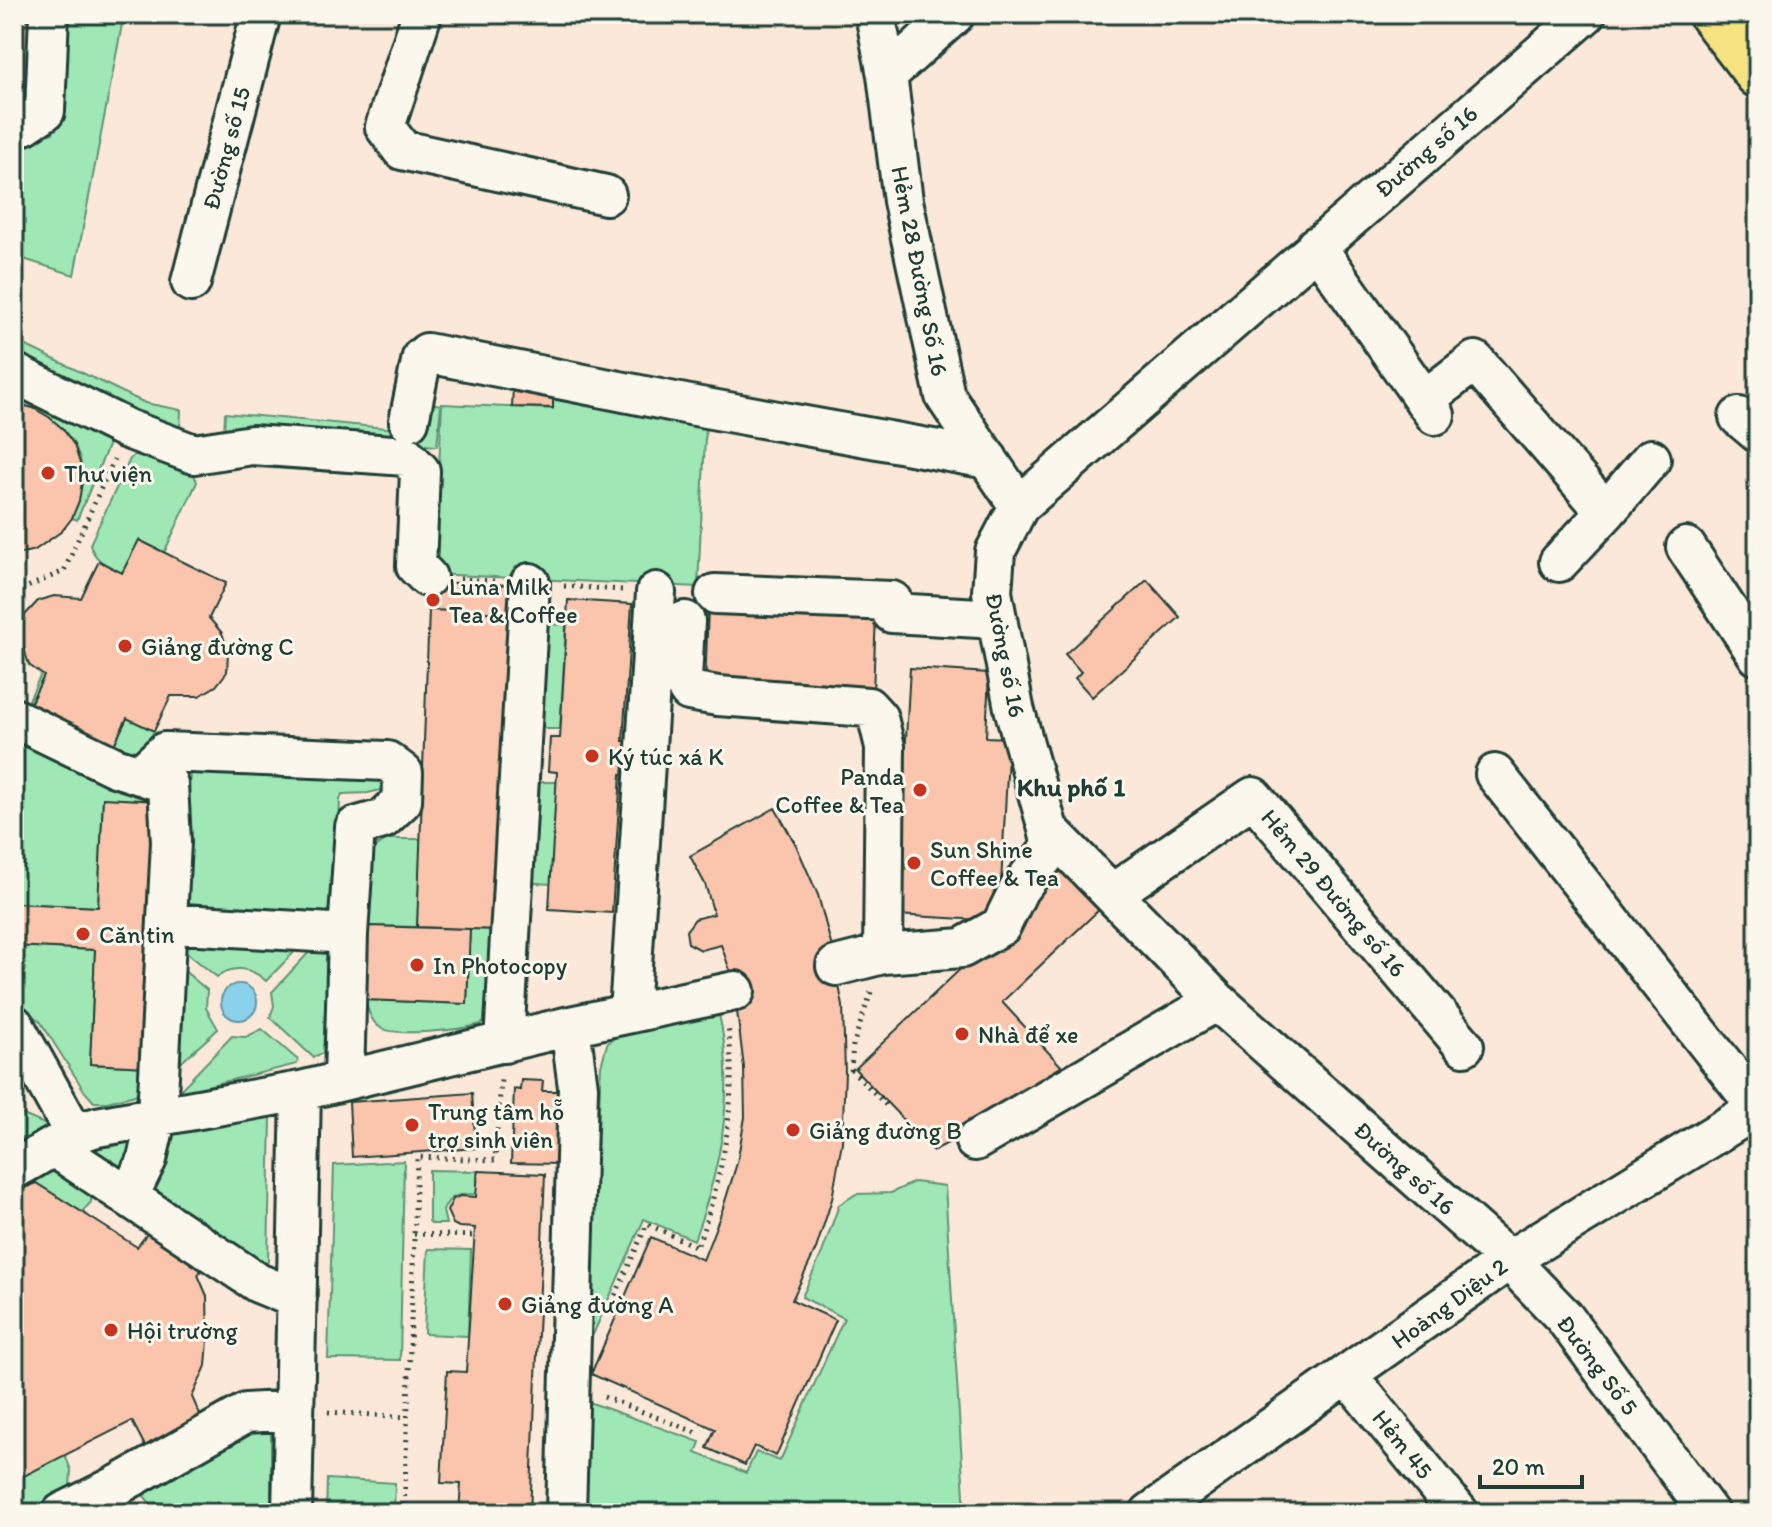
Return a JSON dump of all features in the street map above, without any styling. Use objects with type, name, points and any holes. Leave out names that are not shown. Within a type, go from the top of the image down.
[{"type":"main road","points":[[1711,14],[1758,75]]},
{"type":"street","points":[[14,125],[24,125],[45,111],[49,14]]},
{"type":"street","name":"Đường số 15","points":[[191,282],[261,14]]},
{"type":"street","points":[[422,14],[385,127],[402,150],[606,195]]},
{"type":"street","name":"Hẻm 28 Đường Số 16","points":[[875,14],[887,75],[903,201],[945,396],[1019,506]]},
{"type":"street","points":[[887,75],[955,14]]},
{"type":"street","name":"Đường số 16","points":[[1509,1260],[1217,1001],[1048,829],[1014,708],[992,592],[995,552],[1019,506],[1586,14]]},
{"type":"street","points":[[1316,246],[1430,408],[1475,361],[1606,512]]},
{"type":"street","points":[[409,421],[422,357],[427,353],[988,459]]},
{"type":"street","points":[[14,373],[127,429],[194,454],[252,445],[406,456],[420,471],[416,566],[427,577]]},
{"type":"street","points":[[1559,562],[1651,459]]},
{"type":"street","points":[[1686,547],[1758,656]]},
{"type":"street","points":[[504,1043],[530,583]]},
{"type":"street","points":[[629,1013],[656,592]]},
{"type":"street","points":[[715,594],[892,601],[892,613],[997,619]]},
{"type":"street","points":[[685,621],[682,680],[689,691],[718,696],[844,703],[868,707],[878,718],[885,747],[883,954]]},
{"type":"street","points":[[14,718],[115,767],[168,784],[171,842],[157,1115],[147,1159],[129,1196]]},
{"type":"street","points":[[140,775],[165,752],[387,761],[403,773],[402,801],[383,819],[355,827],[344,1079]]},
{"type":"street","points":[[1495,774],[1758,1108]]},
{"type":"street","name":"Hẻm 29 Đường số 16","points":[[1112,894],[1253,797],[1464,1046]]},
{"type":"street","points":[[836,966],[883,954],[962,948],[1001,926],[1019,889],[1052,847],[1048,829]]},
{"type":"street","points":[[167,923],[348,934]]},
{"type":"street","points":[[14,1169],[65,1140],[157,1115],[301,1091],[570,1026],[727,992]]},
{"type":"street","points":[[975,1141],[1217,1001]]},
{"type":"street","points":[[15,1025],[65,1140],[129,1196],[258,1283],[297,1299]]},
{"type":"street","points":[[566,1513],[578,1087],[570,1026]]},
{"type":"street","points":[[292,1513],[301,1091]]},
{"type":"street","name":"Hoàng Diệu 2","points":[[1150,1513],[1509,1260],[1758,1108]]},
{"type":"street","name":"Đường Số 5","points":[[1509,1260],[1564,1317],[1709,1513]]},
{"type":"street","name":"Hẻm 45","points":[[1348,1376],[1459,1513]]},
{"type":"street","points":[[62,1513],[246,1413],[294,1410]]},
{"type":"path","points":[[14,593],[64,571],[127,429]]},
{"type":"path","points":[[427,577],[656,592]]},
{"type":"path","points":[[15,1025],[21,946]]},
{"type":"path","points":[[883,954],[853,1045],[851,1069],[888,1107],[890,1105]]},
{"type":"path","points":[[605,1319],[647,1224],[697,1247],[724,1162],[729,1118],[727,992]]},
{"type":"path","points":[[404,1513],[417,1157],[495,1160],[504,1043]]},
{"type":"path","points":[[414,1234],[474,1236]]},
{"type":"path","points":[[603,1397],[700,1434]]},
{"type":"path","points":[[294,1410],[407,1417]]},
{"type":"green space","points":[[67,14],[124,14],[74,275],[14,256],[14,144],[53,133],[64,107]]},
{"type":"green space","points":[[14,340],[145,403],[181,410],[180,431],[224,434],[225,413],[418,431],[425,402],[441,405],[437,446],[244,433],[202,442],[14,360]]},
{"type":"green space","points":[[554,384],[622,397],[621,413],[706,417],[698,587],[434,574],[442,404],[553,409]]},
{"type":"green space","points":[[14,391],[107,437],[108,446],[77,520],[72,518],[82,481],[78,453],[63,430],[52,421],[14,403]]},
{"type":"green space","points":[[138,451],[192,470],[197,482],[164,553],[139,540],[122,573],[98,559],[90,544],[130,459]]},
{"type":"green space","points":[[252,460],[401,474],[255,467]]},
{"type":"green space","points":[[548,624],[566,625],[560,729],[546,729],[536,721],[541,628]]},
{"type":"green space","points":[[41,674],[44,676],[26,711],[110,753],[127,718],[154,731],[139,760],[134,765],[127,763],[23,713]]},
{"type":"green space","points":[[14,732],[27,732],[151,801],[103,799],[98,907],[14,903]]},
{"type":"green space","points":[[190,770],[385,778],[381,790],[342,794],[335,917],[184,911]]},
{"type":"green space","points":[[542,782],[557,782],[551,884],[529,879],[534,787]]},
{"type":"green space","points":[[387,839],[421,839],[417,927],[368,926],[371,851]]},
{"type":"green space","points":[[470,929],[499,930],[496,1009],[488,1019],[474,1026],[431,1032],[381,1028],[370,1016],[365,1000],[467,1004]]},
{"type":"green space","points":[[184,939],[306,940],[266,981],[243,969],[230,970],[217,977],[186,952],[182,945]]},
{"type":"green space","points":[[14,946],[95,950],[90,1064],[147,1067],[145,1081],[135,1095],[94,1102],[85,1092],[40,1021],[14,1002]]},
{"type":"green space","points":[[311,950],[328,951],[323,1053],[313,1057],[270,1017],[274,1006],[272,992]]},
{"type":"green space","points":[[169,958],[207,990],[206,1008],[218,1029],[163,1079]]},
{"type":"green space","points":[[718,1010],[726,1068],[723,1127],[712,1185],[694,1240],[644,1219],[588,1346],[601,1066],[607,1044],[621,1032]]},
{"type":"green space","points":[[262,1029],[298,1060],[297,1064],[182,1092],[181,1089],[232,1036],[246,1037]]},
{"type":"green space","points":[[14,1111],[49,1126],[14,1145]]},
{"type":"green space","points":[[271,1116],[268,1261],[264,1268],[144,1188],[174,1133]]},
{"type":"green space","points":[[136,1137],[126,1176],[85,1145],[118,1145]]},
{"type":"green space","points":[[404,1161],[400,1360],[328,1359],[334,1165]]},
{"type":"green space","points":[[50,1164],[91,1193],[91,1202],[82,1212],[36,1183],[21,1190],[19,1180]]},
{"type":"green space","points":[[429,1170],[477,1171],[477,1194],[460,1195],[448,1201],[443,1211],[446,1224],[432,1224],[429,1221]]},
{"type":"green space","points":[[914,1182],[945,1186],[965,1513],[586,1513],[589,1402],[700,1442],[696,1453],[746,1473],[756,1452],[780,1461],[844,1318],[802,1297],[839,1205],[856,1194],[891,1193]]},
{"type":"green space","points":[[428,1249],[471,1250],[468,1336],[424,1332]]},
{"type":"green space","points":[[252,1425],[268,1427],[271,1434],[271,1513],[158,1513],[144,1496],[145,1487]]},
{"type":"green space","points":[[65,1455],[71,1470],[70,1486],[65,1494],[30,1509],[14,1505],[14,1471]]},
{"type":"green space","points":[[327,1479],[395,1483],[394,1513],[326,1513]]},
{"type":"water","points":[[239,984],[252,989],[257,1002],[252,1015],[239,1020],[226,1015],[221,1002],[226,989]]},
{"type":"building","points":[[14,14],[40,14],[37,105],[14,104]]},
{"type":"building","points":[[513,385],[553,387],[553,408],[512,407]]},
{"type":"building","name":"Thư viện","points":[[14,403],[33,408],[63,429],[74,445],[82,482],[79,501],[62,531],[35,550],[14,555]]},
{"type":"building","name":"Giảng đường C","points":[[139,540],[226,583],[209,618],[222,633],[228,651],[227,672],[216,686],[199,696],[171,696],[154,731],[127,718],[110,753],[26,712],[44,676],[29,665],[22,642],[22,628],[25,615],[38,601],[54,596],[81,598],[99,561],[122,573]]},
{"type":"building","points":[[1147,580],[1180,617],[1092,697],[1075,678],[1081,672],[1065,654]]},
{"type":"building","points":[[429,582],[513,585],[512,613],[428,610]]},
{"type":"building","name":"Ký túc xá K","points":[[568,600],[632,604],[623,741],[635,741],[634,775],[621,774],[612,913],[549,909],[557,772],[548,771],[550,738],[560,738]]},
{"type":"building","points":[[708,606],[876,612],[873,694],[705,688]]},
{"type":"building","points":[[429,610],[511,613],[499,930],[417,927]]},
{"type":"building","points":[[910,668],[989,673],[986,737],[1009,738],[999,921],[896,915]]},
{"type":"building","name":"Căn tin","points":[[103,798],[159,801],[147,1067],[90,1064],[95,950],[14,946],[14,903],[98,907]]},
{"type":"building","name":"Giảng đường B","points":[[775,808],[796,845],[818,895],[843,1006],[845,1073],[842,1142],[832,1199],[816,1249],[792,1300],[836,1320],[776,1456],[754,1446],[745,1465],[707,1448],[715,1429],[591,1374],[651,1237],[703,1260],[722,1211],[737,1163],[745,1117],[744,1068],[733,979],[721,945],[701,950],[688,943],[686,931],[695,919],[714,914],[705,884],[690,856]]},
{"type":"building","name":"Nhà để xe","points":[[1063,860],[1104,905],[1002,1002],[1062,1067],[1016,1107],[933,1151],[855,1069],[1031,902]]},
{"type":"building","name":"In Photocopy","points":[[368,926],[470,929],[467,1004],[365,1000]]},
{"type":"building","points":[[521,1080],[543,1081],[542,1091],[565,1091],[562,1164],[511,1163],[514,1089],[520,1090]]},
{"type":"building","name":"Trung tâm hỗ trợ sinh viên","points":[[472,1093],[476,1148],[352,1157],[349,1102]]},
{"type":"building","name":"Giảng đường A","points":[[478,1171],[545,1174],[530,1513],[459,1513],[461,1484],[441,1483],[447,1371],[466,1372],[475,1228],[453,1224],[447,1211],[453,1199],[476,1197]]},
{"type":"building","name":"Hội trường","points":[[36,1183],[137,1247],[153,1226],[206,1262],[198,1275],[207,1296],[208,1340],[206,1366],[192,1397],[200,1415],[145,1446],[132,1421],[24,1476],[14,1471],[14,1184],[18,1191]]},
{"type":"place","name":"Thư viện","points":[[48,473]]},
{"type":"place","name":"Luna Milk Tea & Coffee","points":[[433,600]]},
{"type":"place","name":"Giảng đường C","points":[[125,646]]},
{"type":"place","name":"Ký túc xá K","points":[[592,756]]},
{"type":"place","name":"Panda Coffee & Tea","points":[[920,790]]},
{"type":"place","name":"Sun Shine Coffee & Tea","points":[[914,863]]},
{"type":"place","name":"Căn tin","points":[[83,934]]},
{"type":"place","name":"In Photocopy","points":[[417,965]]},
{"type":"place","name":"Nhà để xe","points":[[962,1034]]},
{"type":"place","name":"Trung tâm hỗ trợ sinh viên","points":[[412,1125]]},
{"type":"place","name":"Giảng đường B","points":[[793,1130]]},
{"type":"place","name":"Giảng đường A","points":[[505,1304]]},
{"type":"place","name":"Hội trường","points":[[111,1330]]},
{"type":"district","name":"Khu phố 1","points":[[1071,787]]}]
